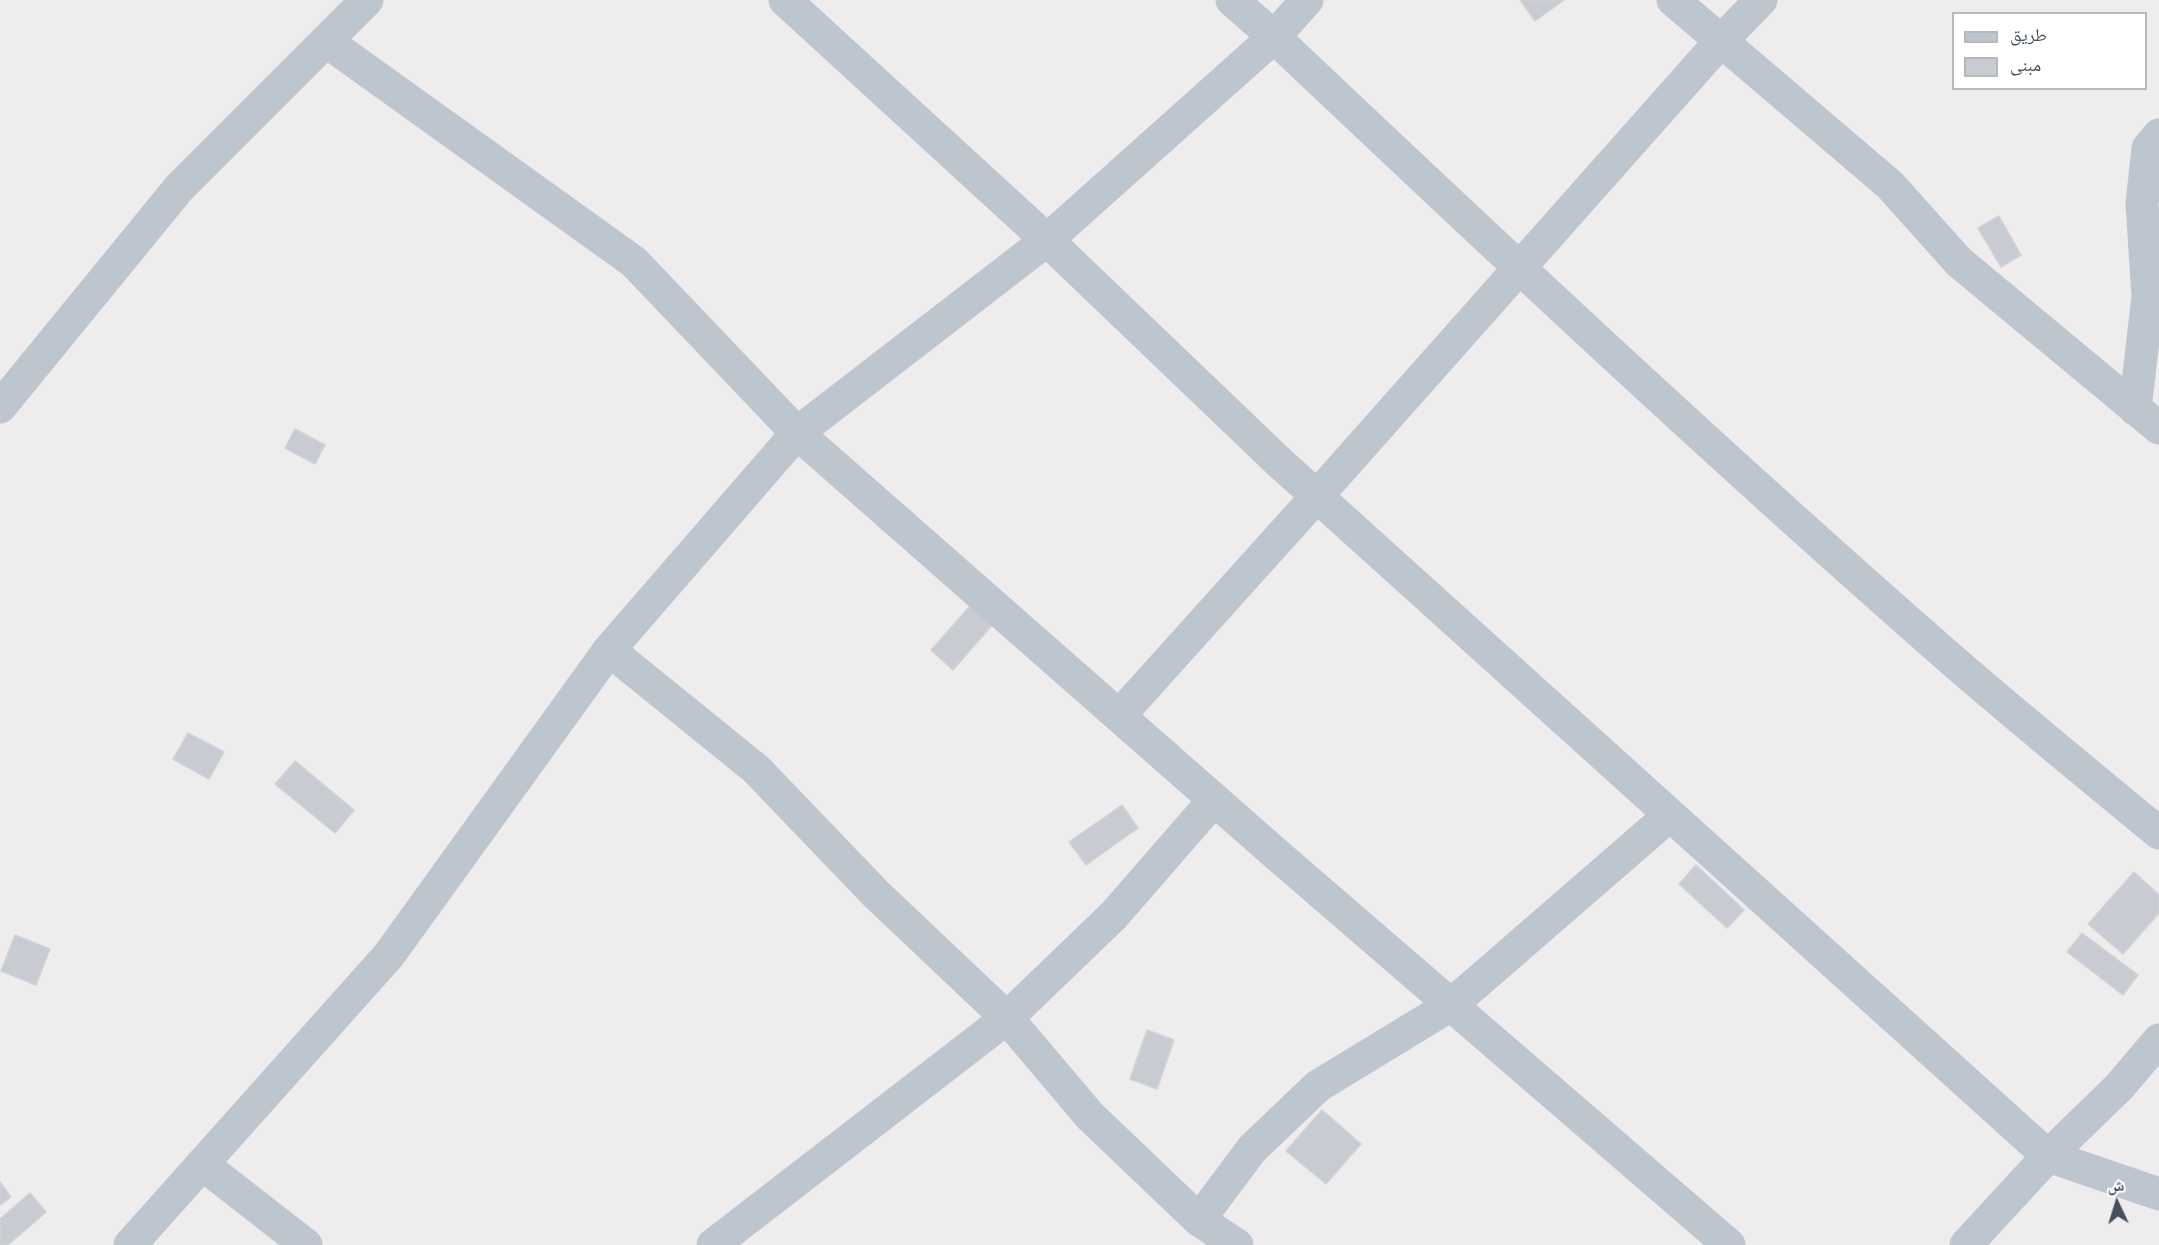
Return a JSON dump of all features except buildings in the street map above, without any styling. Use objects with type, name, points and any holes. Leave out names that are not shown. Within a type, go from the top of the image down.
[{"type":"street","points":[[0,407],[179,188],[367,0]]},
{"type":"street","points":[[785,0],[1047,240],[1317,496],[2048,1156],[2159,1194]]},
{"type":"street","points":[[1232,0],[1519,268],[1954,662],[2159,833]]},
{"type":"street","points":[[130,1245],[389,955],[609,650],[797,433],[1047,240],[1274,37],[1307,0]]},
{"type":"street","points":[[1673,0],[1890,185],[1959,262],[2147,418]]},
{"type":"street","points":[[1119,716],[1720,42],[1761,0]]},
{"type":"street","points":[[326,41],[634,262],[797,433],[1214,800],[1729,1245]]},
{"type":"street","points":[[2147,418],[2148,297],[2142,204],[2148,148],[2159,135]]},
{"type":"street","points":[[609,650],[756,770],[876,894],[1007,1018],[1090,1116],[1199,1220],[1237,1245]]},
{"type":"street","points":[[713,1245],[1007,1018],[1114,915],[1214,800]]},
{"type":"street","points":[[1199,1220],[1252,1149],[1318,1086],[1451,1005],[1670,815]]},
{"type":"street","points":[[1966,1245],[2048,1156],[2119,1087],[2159,1040]]},
{"type":"street","points":[[202,1164],[306,1245]]}]
